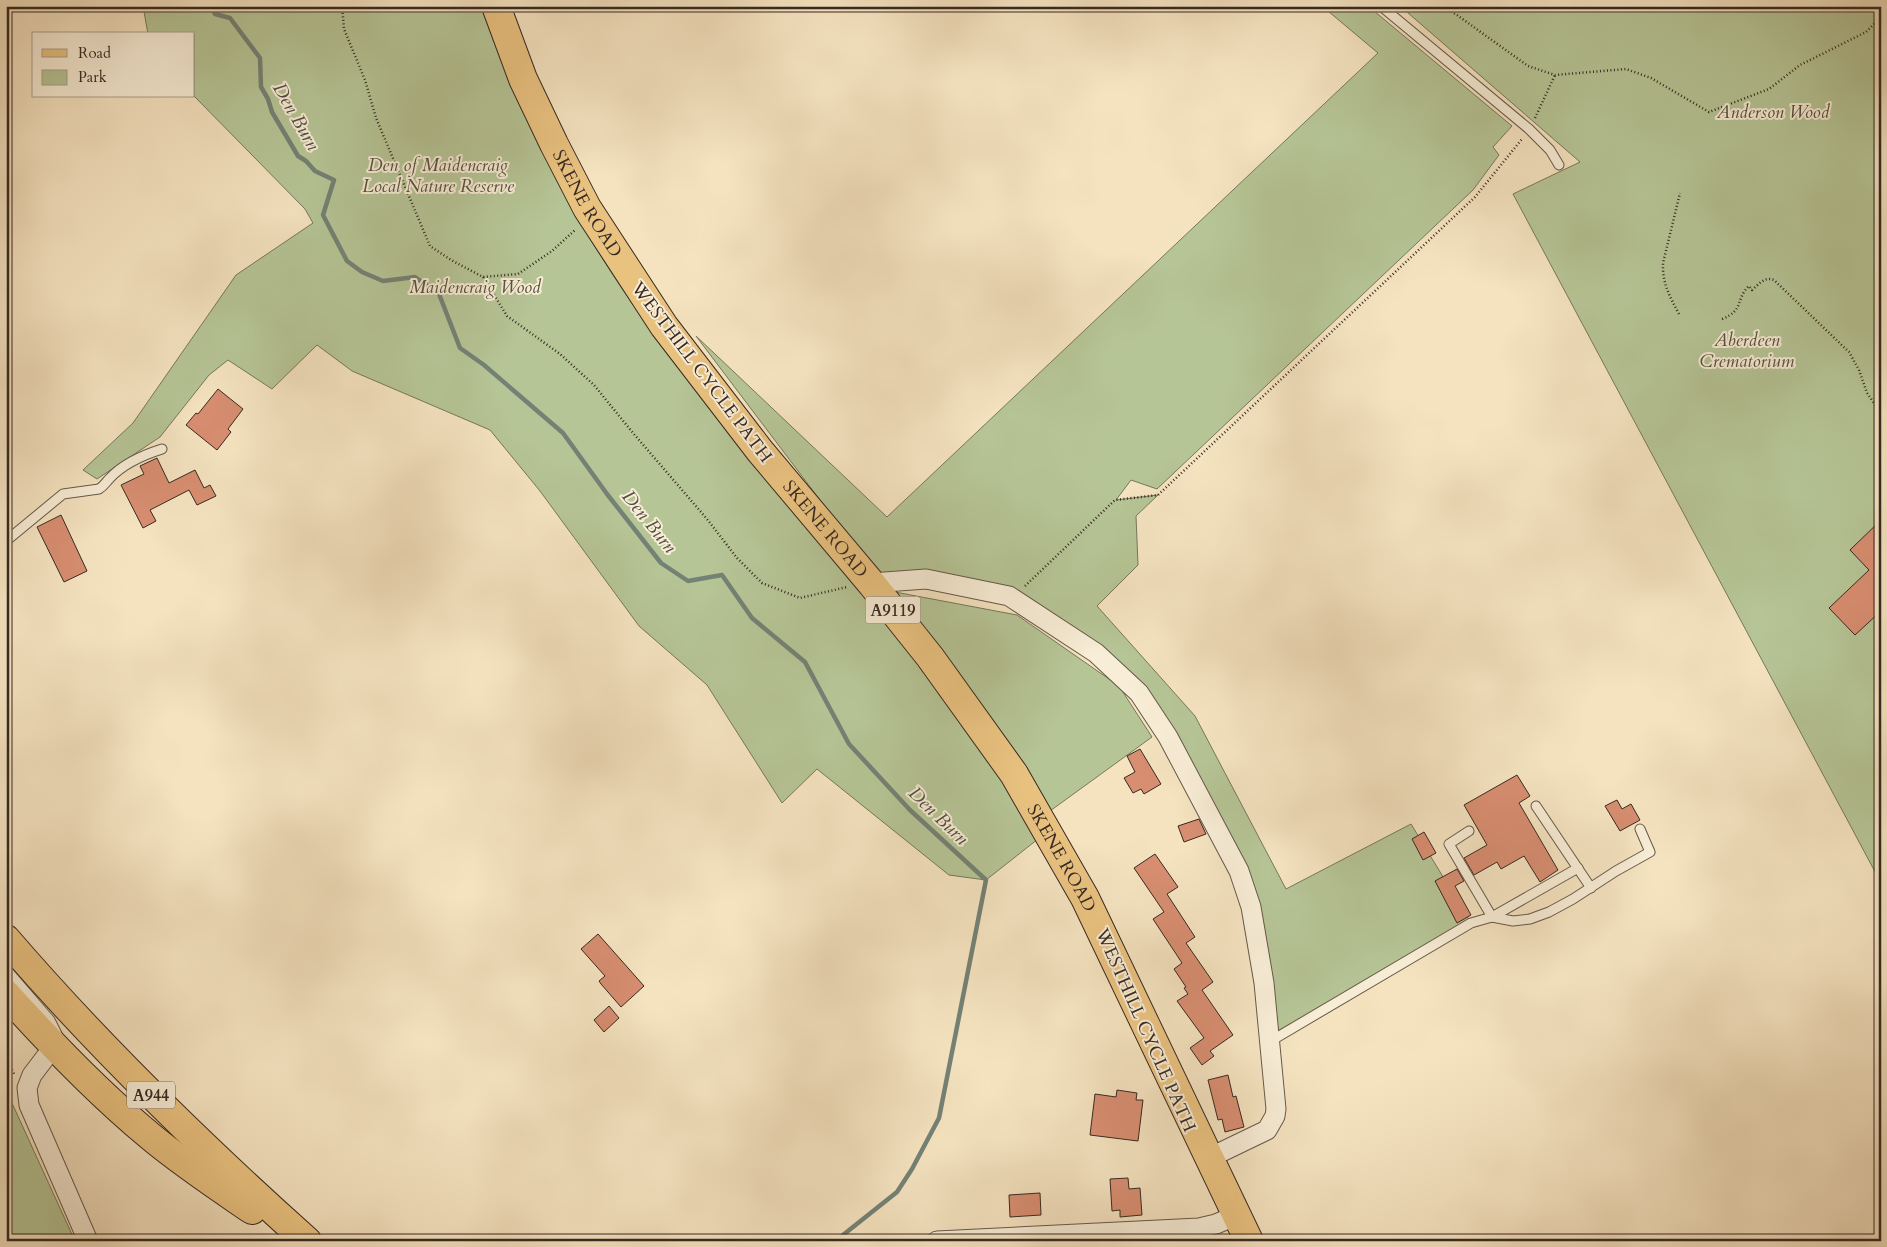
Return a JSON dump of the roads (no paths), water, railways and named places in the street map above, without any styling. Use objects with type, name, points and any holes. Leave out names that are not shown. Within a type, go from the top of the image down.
[{"type":"main road","name":"SKENE ROAD","points":[[496,6],[523,79],[554,144],[592,216],[664,326],[760,451],[859,585],[930,657],[1014,774],[1085,898],[1249,1241]]},
{"type":"main road","name":"A944","points":[[6,939],[87,1030],[176,1120],[307,1241]]},
{"type":"main road","name":"A944","points":[[6,994],[54,1046],[150,1136],[202,1176],[299,1241]]},
{"type":"street","points":[[859,585],[926,579],[1013,598],[1096,653],[1139,693],[1168,737],[1239,871],[1251,907],[1264,983],[1276,1109],[1267,1130],[1209,1158]]},
{"type":"street","points":[[54,1046],[32,1075],[27,1088],[29,1105],[88,1241]]},
{"type":"street","points":[[937,1241],[1199,1228],[1237,1216]]},
{"type":"lane","points":[[1381,6],[1529,129],[1550,150],[1559,165]]},
{"type":"lane","points":[[6,541],[63,494],[99,489],[110,478],[144,454],[162,449]]},
{"type":"lane","points":[[1536,806],[1591,888]]},
{"type":"lane","points":[[1470,831],[1449,844],[1492,917],[1513,921],[1530,920],[1565,903],[1650,852],[1640,829]]},
{"type":"lane","points":[[1269,1042],[1471,923],[1492,917],[1578,868]]},
{"type":"lane","points":[[6,969],[50,1020],[58,1033],[54,1046]]},
{"type":"waterway","name":"Den Burn","points":[[211,6],[215,14],[230,18],[260,58],[261,87],[268,99],[272,112],[298,156],[306,161],[315,171],[334,180],[323,215],[347,261],[362,272],[383,281],[415,277],[439,294],[460,348],[484,365],[563,433],[607,494],[661,563],[688,581],[722,575],[752,618],[805,662],[849,744],[910,810],[986,880],[939,1118],[912,1169],[897,1192],[843,1235]]},
{"type":"park label","name":"Anderson Wood","points":[[1773,112]]},
{"type":"park label","name":"Den of Maidencraig Local Nature Reserve","points":[[438,175]]},
{"type":"park label","name":"Maidencraig Wood","points":[[475,287]]},
{"type":"park label","name":"Aberdeen Crematorium","points":[[1747,350]]}]
